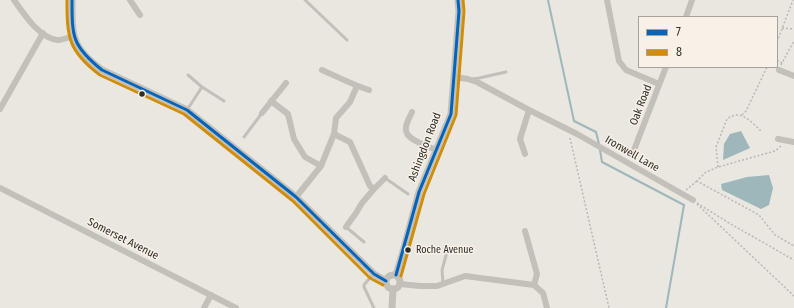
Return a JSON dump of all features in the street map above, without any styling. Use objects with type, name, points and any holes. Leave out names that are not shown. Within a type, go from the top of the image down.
[{"type":"street","points":[[14,0],[25,16],[43,34],[58,40],[74,36]]},
{"type":"street","points":[[72,0],[74,36],[84,55],[102,70],[187,110],[296,197],[374,274],[386,281],[387,286],[393,289],[398,288],[400,284],[400,279],[396,275],[390,275],[386,281]]},
{"type":"street","points":[[130,0],[140,15]]},
{"type":"street","name":"Ashingdon Road","points":[[396,275],[420,192],[451,114],[459,11],[458,0]]},
{"type":"street","points":[[607,0],[619,60],[626,70],[659,84]]},
{"type":"street","points":[[686,16],[692,0]]},
{"type":"street","points":[[0,109],[43,34]]},
{"type":"street","name":"Oak Road","points":[[634,150],[666,68]]},
{"type":"street","points":[[322,70],[369,90]]},
{"type":"street","points":[[779,70],[794,76]]},
{"type":"street","name":"Ironwell Lane","points":[[454,78],[468,79],[477,82],[568,130],[693,200]]},
{"type":"street","points":[[262,113],[286,83]]},
{"type":"street","points":[[296,197],[321,166],[334,134],[336,118],[350,102],[357,86]]},
{"type":"street","points":[[271,101],[288,114],[294,139],[305,157],[321,166]]},
{"type":"street","points":[[525,154],[520,139],[529,110]]},
{"type":"street","points":[[412,112],[405,128],[406,132],[416,141],[436,150]]},
{"type":"street","points":[[334,134],[350,142],[370,186],[374,189]]},
{"type":"street","points":[[778,139],[791,142]]},
{"type":"street","points":[[346,227],[362,203],[385,178]]},
{"type":"street","name":"Somerset Avenue","points":[[0,188],[236,308]]},
{"type":"street","points":[[525,231],[537,274],[534,285]]},
{"type":"street","points":[[400,284],[438,286],[465,276],[534,285],[543,293],[547,308]]},
{"type":"street","points":[[392,308],[393,289]]},
{"type":"street","points":[[204,308],[211,295]]},
{"type":"lane","points":[[305,0],[347,40]]},
{"type":"lane","points":[[468,79],[506,72]]},
{"type":"lane","points":[[188,75],[202,87],[224,101]]},
{"type":"lane","points":[[187,110],[202,87]]},
{"type":"lane","points":[[244,137],[262,113]]},
{"type":"lane","points":[[385,178],[408,194]]},
{"type":"lane","points":[[346,227],[364,242]]},
{"type":"lane","points":[[444,284],[442,270],[447,252]]},
{"type":"lane","points":[[374,274],[364,285],[364,287],[374,308]]},
{"type":"path","points":[[778,39],[793,0]]},
{"type":"path","points":[[782,28],[794,29]]},
{"type":"path","points":[[779,70],[794,41]]},
{"type":"path","points":[[778,61],[782,63]]},
{"type":"path","points":[[742,116],[746,111],[767,68]]},
{"type":"path","points":[[718,167],[716,147],[727,119],[736,115],[742,116],[757,126],[761,131]]},
{"type":"path","points":[[568,130],[609,308]]},
{"type":"path","points":[[688,189],[706,172],[718,167],[775,151],[791,142]]},
{"type":"path","points":[[697,181],[759,215],[775,235],[794,246]]},
{"type":"path","points":[[693,200],[729,223],[794,260]]},
{"type":"path","points":[[693,200],[794,296]]},
{"type":"water","points":[[741,131],[750,148],[723,160],[724,144],[730,134]]},
{"type":"water","points":[[769,175],[773,188],[769,205],[761,209],[722,190],[721,184],[747,177]]},
{"type":"waterway","points":[[548,0],[574,121],[596,132],[599,144]]},
{"type":"waterway","points":[[600,150],[602,162],[684,205],[666,308]]},
{"type":"transit line","name":"8","points":[[67,0],[69,34],[75,50],[89,66],[100,75],[184,114],[293,201],[370,278],[383,285]]},
{"type":"transit line","name":"7","points":[[72,0],[72,23],[76,40],[79,47],[92,62],[102,70],[187,110],[296,197],[374,274],[386,281]]},
{"type":"transit line","name":"7","points":[[396,275],[419,192],[451,114],[459,11],[458,0]]},
{"type":"transit line","name":"8","points":[[401,276],[424,194],[456,115],[464,11],[463,0]]},
{"type":"place","name":"Roche Avenue","points":[[408,250]]}]
